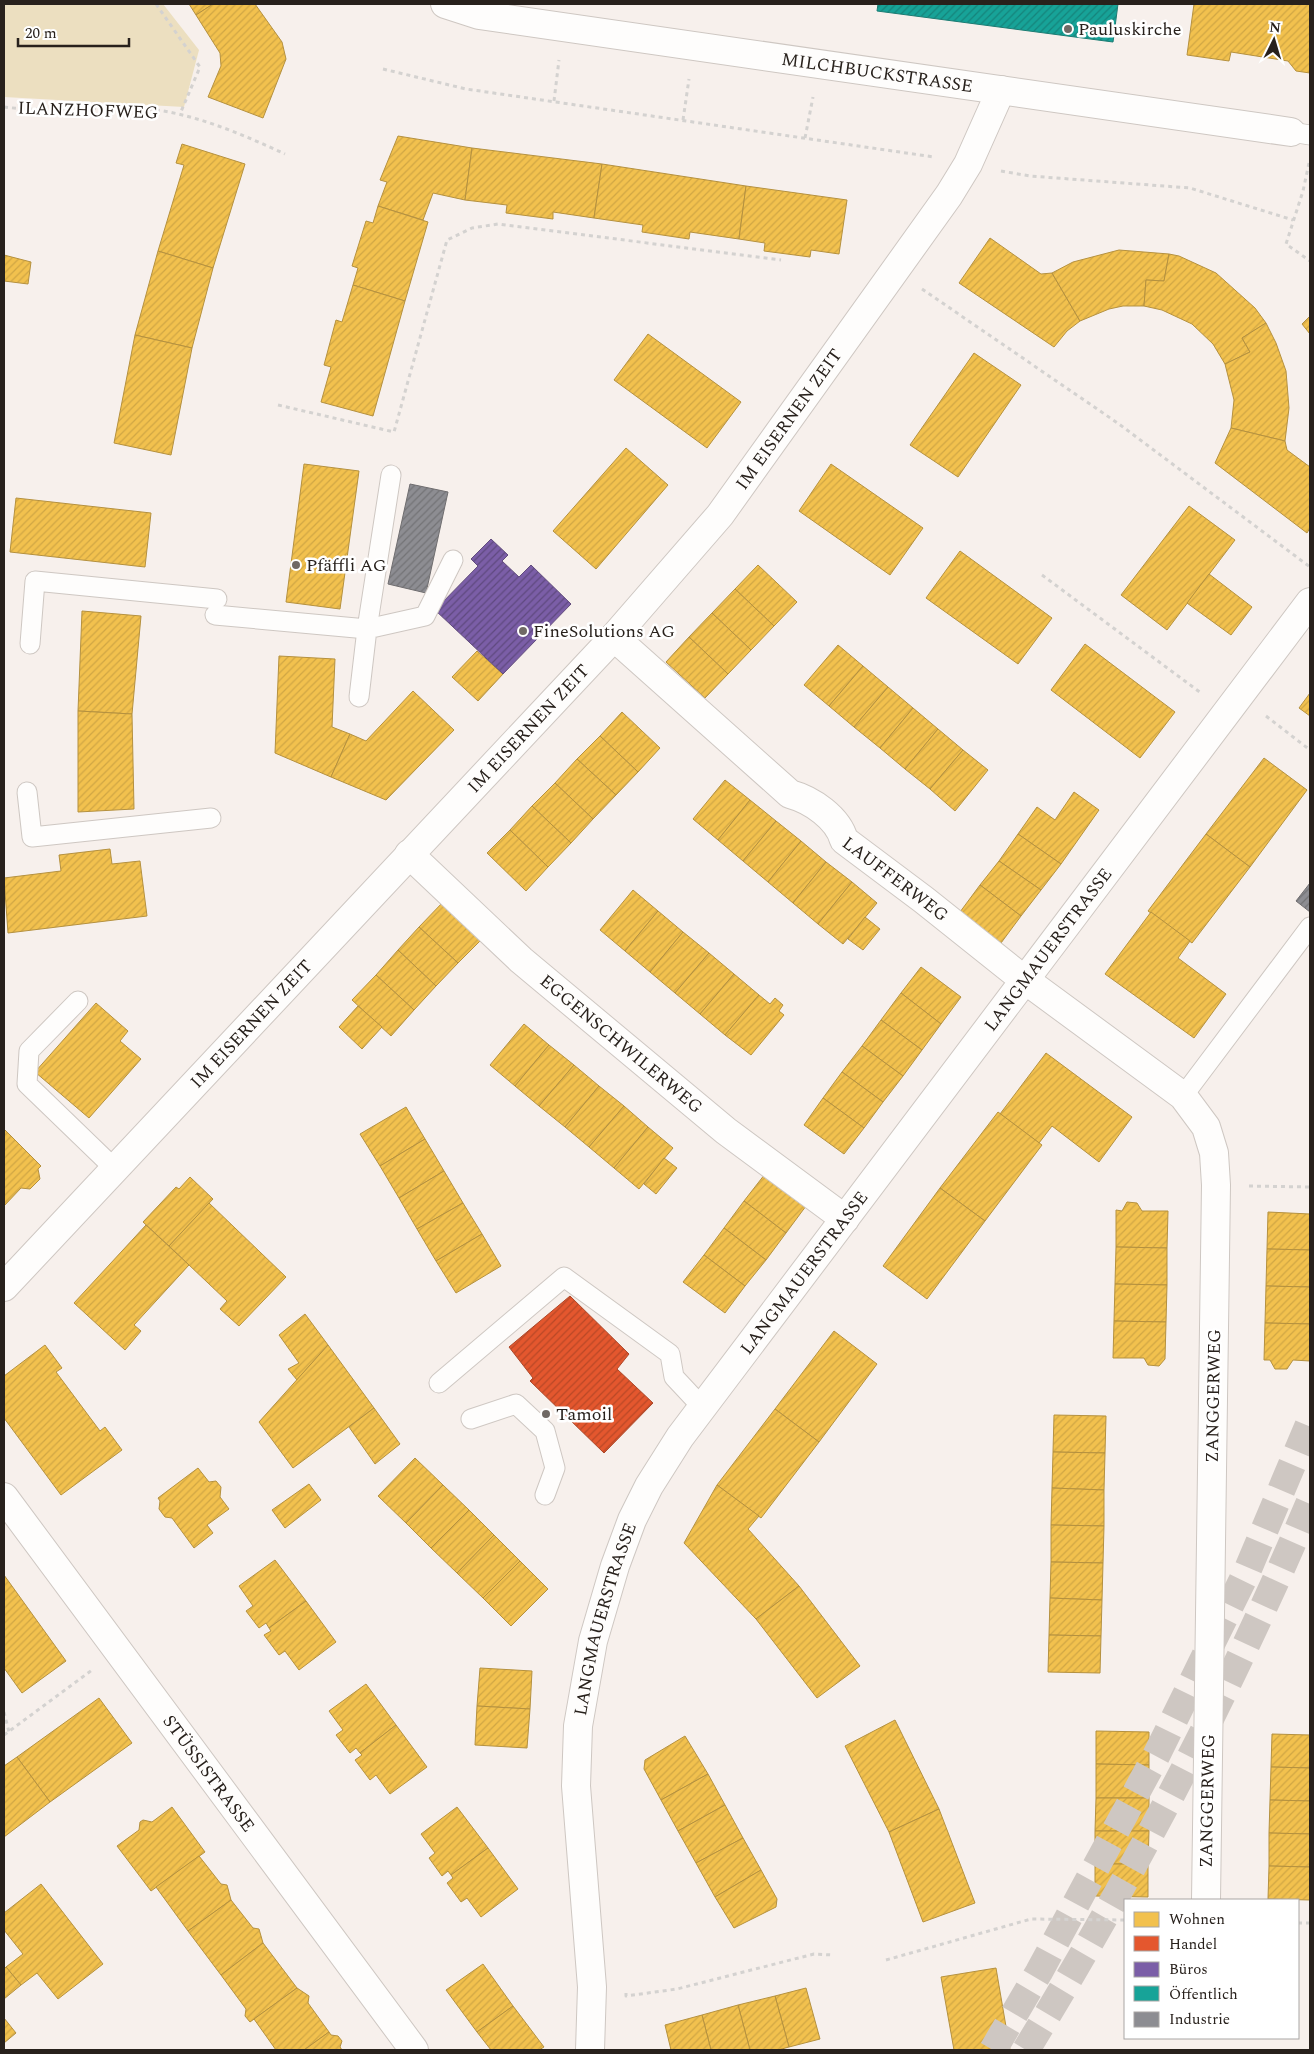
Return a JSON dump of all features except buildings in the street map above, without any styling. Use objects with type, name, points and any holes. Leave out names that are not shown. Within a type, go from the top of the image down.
[{"type":"street","name":"MILCHBUCKSTRASSE","points":[[445,4],[479,16],[1301,133]]},
{"type":"street","name":"IM EISERNEN ZEIT","points":[[4,1288],[614,637],[720,516],[949,195],[968,164],[1001,90]]},
{"type":"street","name":"LANGMAUERSTRASSE","points":[[590,2050],[592,1987],[576,1786],[578,1726],[586,1672],[615,1566],[632,1520],[675,1445],[702,1408],[1310,602]]},
{"type":"street","name":"LAUFFERWEG","points":[[614,637],[790,794],[805,798],[841,827],[844,840],[1025,980]]},
{"type":"street","name":"EGGENSCHWILERWEG","points":[[409,854],[521,960],[726,1131],[845,1219]]},
{"type":"street","name":"ZANGGERWEG","points":[[1025,980],[1183,1096],[1206,1128],[1214,1153],[1216,1185],[1206,1899]]},
{"type":"street","name":"STÜSSISTRASSE","points":[[4,1497],[414,2050]]},
{"type":"lane","points":[[359,697],[367,629],[391,475]]},
{"type":"lane","points":[[30,644],[35,581],[367,629],[425,616],[453,560]]},
{"type":"lane","points":[[27,792],[32,837],[211,818]]},
{"type":"lane","points":[[1183,1096],[1310,927]]},
{"type":"lane","points":[[78,1001],[29,1050],[27,1084],[116,1170]]},
{"type":"lane","points":[[439,1383],[564,1277],[670,1354],[674,1377],[702,1408]]},
{"type":"lane","points":[[471,1419],[516,1404],[545,1431],[555,1468],[545,1495]]},
{"type":"path","points":[[156,4],[200,67],[180,114]]},
{"type":"path","points":[[554,101],[560,54]]},
{"type":"path","points":[[383,69],[466,89],[937,158]]},
{"type":"path","points":[[683,120],[690,72]]},
{"type":"path","points":[[805,138],[814,91]]},
{"type":"path","name":"ILANZHOFWEG","points":[[4,107],[28,110],[148,109],[180,114],[285,154]]},
{"type":"path","points":[[1309,167],[1286,244],[1310,261]]},
{"type":"path","points":[[1002,172],[1030,176],[1190,188],[1293,220]]},
{"type":"path","points":[[278,405],[394,432],[447,240],[472,228],[498,224],[781,260]]},
{"type":"path","points":[[920,287],[1119,424],[1310,567]]},
{"type":"path","points":[[1042,575],[1204,695]]},
{"type":"path","points":[[1266,716],[1310,750]]},
{"type":"path","points":[[1216,1185],[1310,1187]]},
{"type":"path","points":[[4,1735],[94,1668]]},
{"type":"path","points":[[4,1712],[9,1732]]},
{"type":"path","points":[[886,1960],[1031,1919],[1124,1920]]},
{"type":"path","points":[[626,1996],[677,1990],[814,1954],[833,1955]]},
{"type":"shaded area","points":[[4,4],[163,4],[199,50],[184,107],[4,97]]},
{"type":"tunnel","points":[[993,2050],[1039,1972],[1156,1756],[1248,1569],[1310,1422]]},
{"type":"tunnel","points":[[1026,2050],[1142,1850],[1178,1781],[1247,1643],[1310,1502]]},
{"type":"place","name":"Pauluskirche","points":[[1068,29]]},
{"type":"place","name":"Pfäffli AG","points":[[296,565]]},
{"type":"place","name":"FineSolutions AG","points":[[523,631]]},
{"type":"place","name":"Tamoil","points":[[546,1414]]}]
